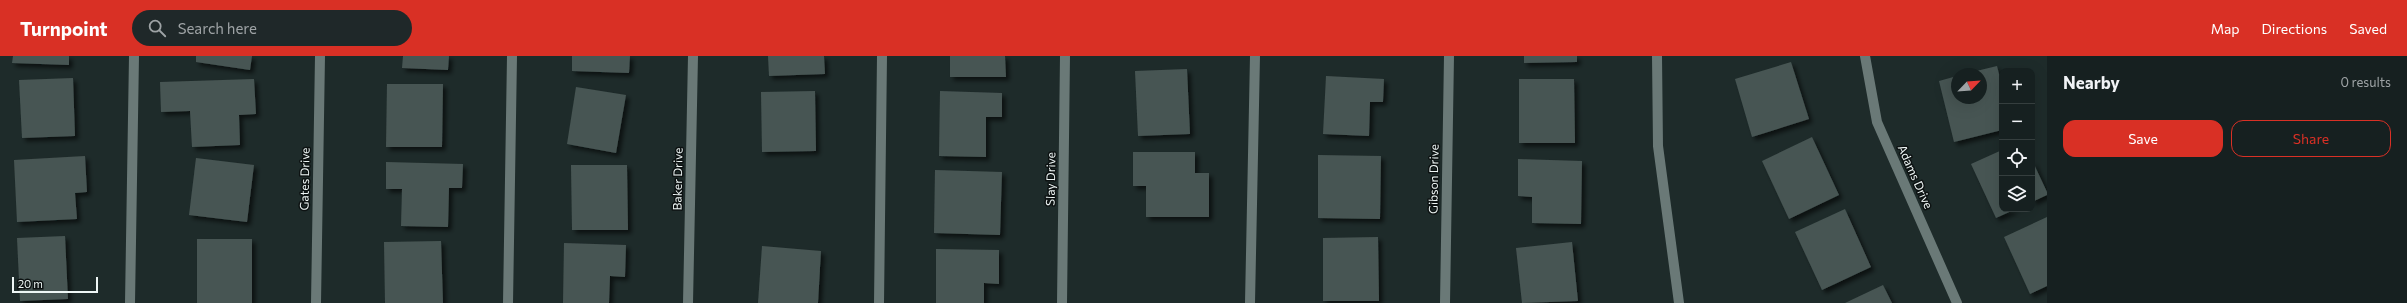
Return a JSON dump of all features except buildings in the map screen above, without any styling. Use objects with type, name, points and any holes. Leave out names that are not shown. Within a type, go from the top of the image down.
[{"type":"street","points":[[130,303],[134,56]]},
{"type":"street","name":"Gates Drive","points":[[316,303],[320,56]]},
{"type":"street","points":[[508,303],[512,56]]},
{"type":"street","name":"Baker Drive","points":[[688,303],[694,56]]},
{"type":"street","points":[[879,303],[882,56]]},
{"type":"street","name":"Slay Drive","points":[[1062,303],[1066,56]]},
{"type":"street","points":[[1250,303],[1255,56]]},
{"type":"street","name":"Gibson Drive","points":[[1445,303],[1449,56]]},
{"type":"street","points":[[1657,56],[1658,146],[1679,303]]},
{"type":"street","name":"Adams Drive","points":[[1865,56],[1877,122],[1957,303]]}]
